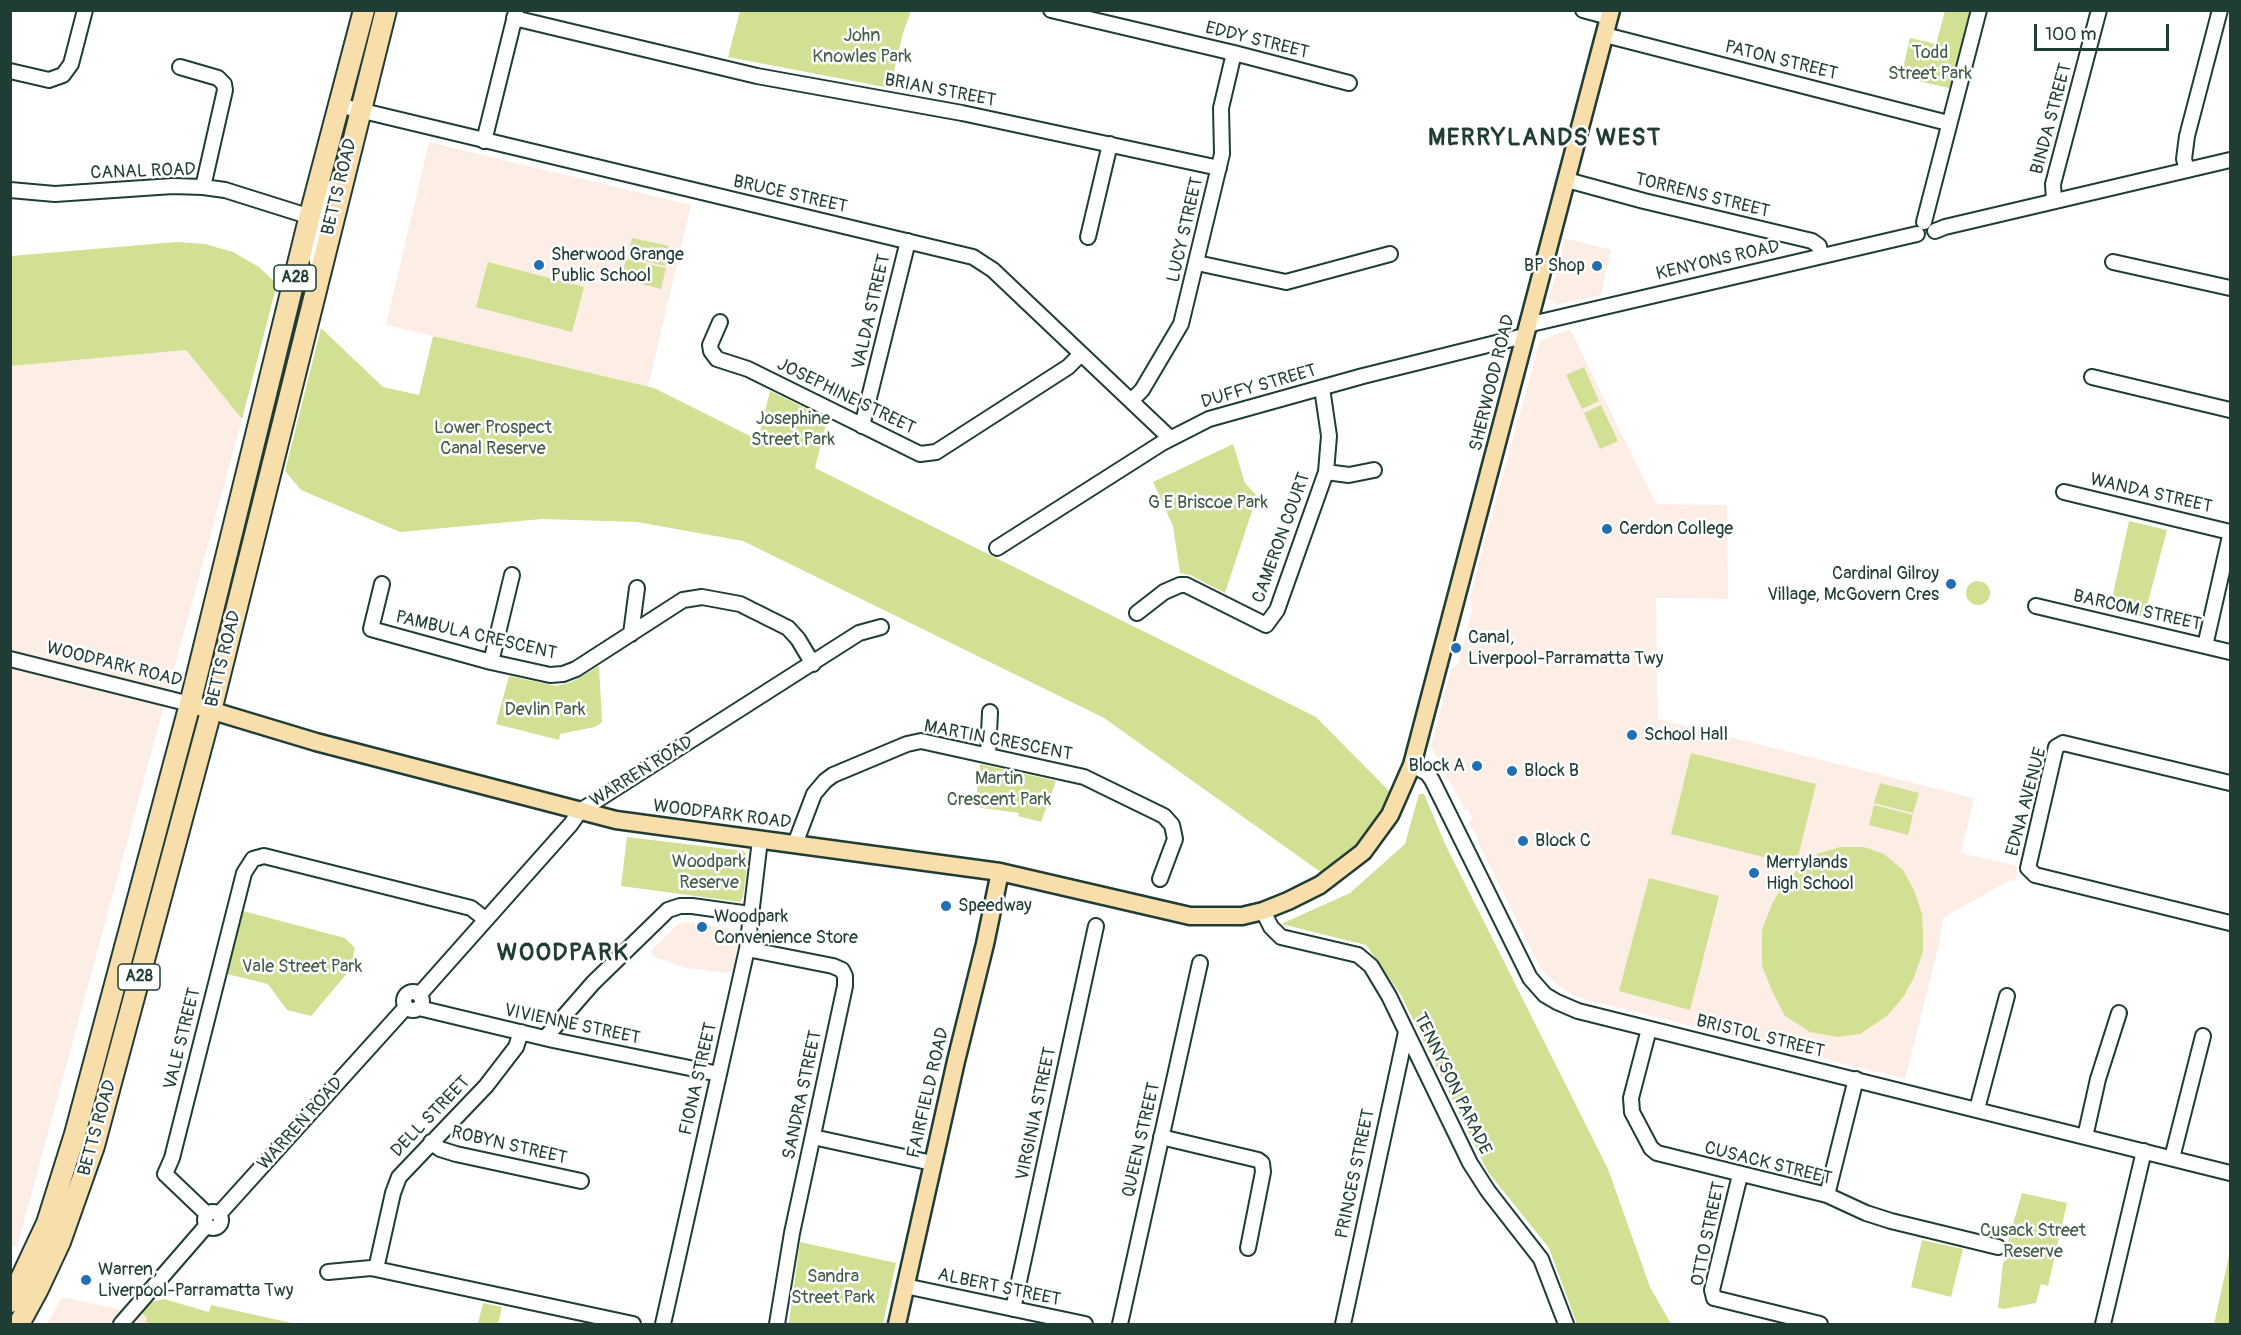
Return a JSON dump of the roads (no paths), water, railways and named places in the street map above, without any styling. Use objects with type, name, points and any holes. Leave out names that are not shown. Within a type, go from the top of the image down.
[{"type":"highway","name":"BETTS ROAD","points":[[50,1240],[63,1178],[190,704],[310,215],[364,10]]},
{"type":"highway","name":"BETTS ROAD","points":[[20,1298],[94,1146],[210,711],[386,10]]},
{"type":"highway","name":"A28","points":[[19,1324],[20,1298]]},
{"type":"main road","name":"SHERWOOD ROAD","points":[[1265,915],[1320,885],[1370,850],[1394,826],[1405,804],[1410,790],[1412,765],[1610,14]]},
{"type":"main road","name":"WOODPARK ROAD","points":[[190,704],[316,742],[625,822],[1000,872],[1190,916],[1265,915]]},
{"type":"main road","name":"FAIRFIELD ROAD","points":[[897,1324],[1000,872]]},
{"type":"street","points":[[10,71],[44,80],[62,81],[71,64],[85,10]]},
{"type":"street","name":"EDDY STREET","points":[[1050,10],[1234,53],[1349,83]]},
{"type":"street","points":[[1583,10],[1610,14]]},
{"type":"street","points":[[1925,229],[1948,123],[1978,10]]},
{"type":"street","name":"BINDA STREET","points":[[2054,201],[2053,184],[2099,10]]},
{"type":"street","points":[[2187,170],[2184,159],[2187,136],[2220,10]]},
{"type":"street","points":[[483,141],[515,14]]},
{"type":"street","name":"BRIAN STREET","points":[[515,14],[757,76],[962,113],[1219,168]]},
{"type":"street","name":"PATON STREET","points":[[1605,35],[1948,123]]},
{"type":"street","name":"LUCY STREET","points":[[1131,401],[1142,390],[1181,324],[1223,150],[1221,108],[1234,53]]},
{"type":"street","points":[[180,67],[214,76],[226,82],[203,187]]},
{"type":"street","name":"BRUCE STREET","points":[[338,105],[981,260],[1170,438]]},
{"type":"street","points":[[1088,237],[1110,144]]},
{"type":"street","name":"KENYONS ROAD","points":[[1526,331],[1925,229],[2230,160]]},
{"type":"street","points":[[319,270],[316,258],[317,224],[310,215],[325,209],[334,182],[344,170]]},
{"type":"street","name":"TORRENS STREET","points":[[1567,180],[1812,241],[1819,246],[1821,256]]},
{"type":"street","name":"CANAL ROAD","points":[[10,190],[55,194],[173,186],[203,187],[236,193],[310,215]]},
{"type":"street","name":"VALDA STREET","points":[[862,426],[908,241]]},
{"type":"street","points":[[1197,263],[1286,282],[1390,254]]},
{"type":"street","points":[[2113,262],[2230,288]]},
{"type":"street","name":"JOSEPHINE STREET","points":[[720,322],[710,345],[717,359],[744,368],[915,452],[925,454],[933,453],[1068,367],[1080,355]]},
{"type":"street","name":"DUFFY STREET","points":[[997,548],[1170,438],[1215,417],[1526,331]]},
{"type":"street","points":[[2092,377],[2230,410]]},
{"type":"street","name":"CAMERON COURT","points":[[1137,613],[1164,592],[1180,585],[1186,585],[1266,625],[1277,610],[1326,472],[1329,436],[1322,388]]},
{"type":"street","points":[[1326,472],[1349,475],[1374,470]]},
{"type":"street","name":"WANDA STREET","points":[[2064,492],[2230,532]]},
{"type":"street","points":[[2205,646],[2230,536]]},
{"type":"street","points":[[491,662],[512,575]]},
{"type":"street","name":"PAMBULA CRESCENT","points":[[382,584],[372,629],[491,662],[550,675],[563,674],[576,669],[683,600],[702,597],[740,604],[788,628],[798,639],[813,664]]},
{"type":"street","points":[[631,634],[637,588]]},
{"type":"street","name":"BARCOM STREET","points":[[2036,606],[2230,652]]},
{"type":"street","name":"WARREN ROAD","points":[[121,1324],[211,1218],[414,1003],[580,811],[860,633],[881,627]]},
{"type":"street","name":"WOODPARK ROAD","points":[[10,659],[190,704]]},
{"type":"street","points":[[988,755],[990,712]]},
{"type":"street","name":"MARTIN CRESCENT","points":[[795,844],[819,786],[833,775],[915,741],[1084,777],[1164,816],[1172,825],[1175,839],[1161,879]]},
{"type":"street","name":"EDNA AVENUE","points":[[2230,783],[2063,743],[2056,747],[2028,868],[2035,875],[2230,922]]},
{"type":"street","name":"BRISTOL STREET","points":[[1412,765],[1427,773],[1432,780],[1524,968],[1538,987],[1557,1002],[1578,1011],[2230,1173]]},
{"type":"street","name":"FIONA STREET","points":[[663,1324],[747,949],[760,840]]},
{"type":"street","points":[[246,846],[253,859],[264,856],[471,908],[485,919]]},
{"type":"street","name":"VALE STREET","points":[[211,1218],[165,1174],[172,1158],[244,873],[253,859]]},
{"type":"street","points":[[545,1038],[593,983],[668,910],[680,906],[692,906],[750,914]]},
{"type":"street","name":"TENNYSON PARADE","points":[[1265,915],[1276,934],[1281,937],[1358,955],[1371,966],[1389,996],[1470,1163],[1488,1191],[1541,1259],[1566,1324]]},
{"type":"street","name":"VIRGINIA STREET","points":[[1013,1309],[1096,926]]},
{"type":"street","name":"SANDRA STREET","points":[[747,949],[832,966],[844,972],[845,986],[792,1233],[777,1324]]},
{"type":"street","name":"QUEEN STREET","points":[[1120,1324],[1200,963]]},
{"type":"street","points":[[1977,1109],[2007,996]]},
{"type":"street","name":"VIVIENNE STREET","points":[[414,1003],[545,1038],[719,1074]]},
{"type":"street","points":[[2085,1137],[2098,1079],[2119,1013]]},
{"type":"street","name":"CUSACK STREET","points":[[1649,1029],[1631,1098],[1632,1112],[1651,1148],[1657,1153],[1827,1195],[1866,1213],[1891,1221],[1998,1247]]},
{"type":"street","name":"DELL STREET","points":[[376,1269],[396,1183],[403,1171],[486,1086],[516,1047],[521,1032]]},
{"type":"street","name":"PRINCES STREET","points":[[1343,1324],[1406,1032]]},
{"type":"street","points":[[2172,1158],[2203,1036]]},
{"type":"street","points":[[1827,1195],[1856,1079]]},
{"type":"street","points":[[813,1137],[932,1163]]},
{"type":"street","points":[[1161,1137],[1258,1160],[1262,1163],[1263,1172],[1248,1248]]},
{"type":"street","name":"ROBYN STREET","points":[[431,1142],[440,1149],[456,1154],[581,1181]]},
{"type":"street","points":[[2103,1324],[2144,1151]]},
{"type":"street","name":"OTTO STREET","points":[[1740,1175],[1712,1290],[1714,1298],[1820,1324]]},
{"type":"street","points":[[328,1272],[359,1268],[376,1269],[633,1324]]},
{"type":"street","name":"ALBERT STREET","points":[[905,1286],[1085,1324]]},
{"type":"place","name":"Sherwood Grange Public School","points":[[539,265]]},
{"type":"place","name":"BP Shop","points":[[1597,266]]},
{"type":"place","name":"Cerdon College","points":[[1607,529]]},
{"type":"place","name":"Cardinal Gilroy Village, McGovern Cres","points":[[1951,584]]},
{"type":"place","name":"Canal, Liverpool-Parramatta Twy","points":[[1456,648]]},
{"type":"place","name":"School Hall","points":[[1632,735]]},
{"type":"place","name":"Block A","points":[[1477,766]]},
{"type":"place","name":"Block B","points":[[1512,771]]},
{"type":"place","name":"Block C","points":[[1523,841]]},
{"type":"place","name":"Merrylands High School","points":[[1754,873]]},
{"type":"place","name":"Speedway","points":[[946,906]]},
{"type":"place","name":"Woodpark Convenience Store","points":[[702,927]]},
{"type":"place","name":"Warren, Liverpool-Parramatta Twy","points":[[86,1280]]},
{"type":"district","name":"MERRYLANDS WEST","points":[[1545,139]]},
{"type":"district","name":"WOODPARK","points":[[563,954]]},
{"type":"park label","name":"John Knowles Park","points":[[862,46]]},
{"type":"park label","name":"Todd Street Park","points":[[1930,63]]},
{"type":"park label","name":"Josephine Street Park","points":[[793,429]]},
{"type":"park label","name":"Lower Prospect Canal Reserve","points":[[493,438]]},
{"type":"park label","name":"G E Briscoe Park","points":[[1208,503]]},
{"type":"park label","name":"Devlin Park","points":[[545,710]]},
{"type":"park label","name":"Martin Crescent Park","points":[[999,789]]},
{"type":"park label","name":"Woodpark Reserve","points":[[709,872]]},
{"type":"park label","name":"Vale Street Park","points":[[302,967]]},
{"type":"park label","name":"Cusack Street Reserve","points":[[2033,1241]]},
{"type":"park label","name":"Sandra Street Park","points":[[833,1287]]}]
